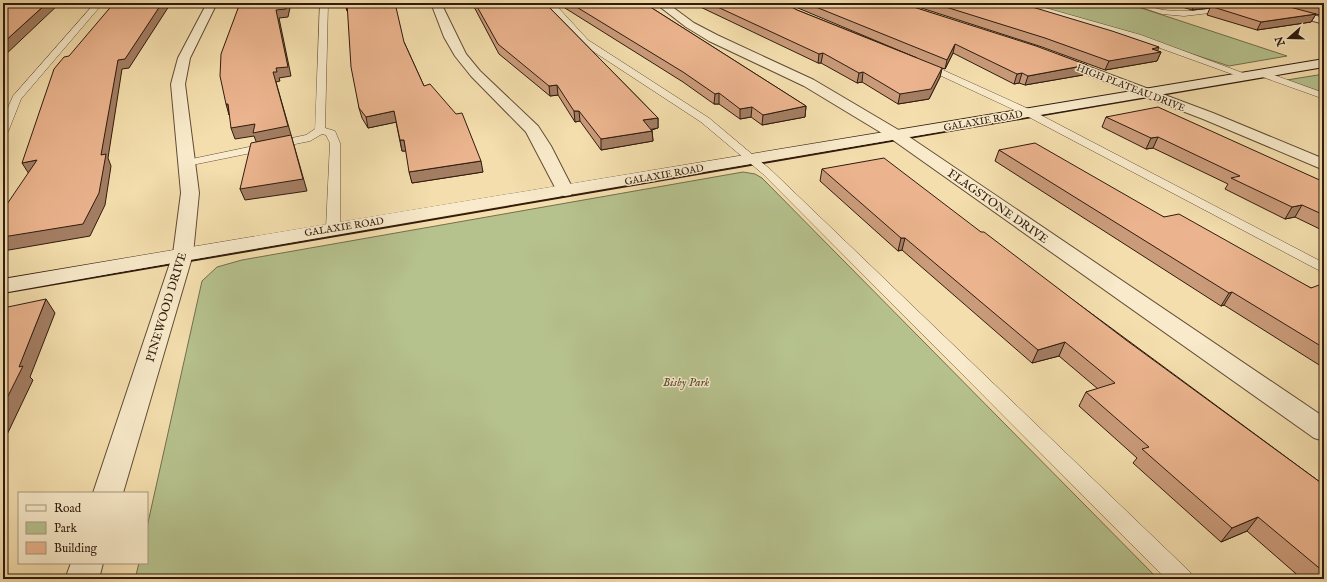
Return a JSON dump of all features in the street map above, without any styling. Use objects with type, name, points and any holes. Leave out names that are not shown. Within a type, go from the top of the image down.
[{"type":"street","name":"PINEWOOD DRIVE","points":[[108,492],[183,254],[190,193],[178,84],[184,58],[212,3]]},
{"type":"street","points":[[436,3],[450,39],[461,56],[473,70],[526,122],[543,149],[565,191]]},
{"type":"street","name":"FLAGSTONE DRIVE","points":[[660,3],[690,25],[713,38],[809,83],[896,135],[1324,431]]},
{"type":"street","points":[[1259,4],[1324,21]]},
{"type":"street","name":"HIGH PLATEAU DRIVE","points":[[1045,53],[1208,116],[1324,165]]},
{"type":"street","name":"GALAXIE ROAD","points":[[3,286],[333,228],[565,191],[1324,63]]},
{"type":"street","points":[[82,579],[87,564]]},
{"type":"lane","points":[[3,132],[16,98],[45,62],[99,3]]},
{"type":"lane","points":[[187,163],[310,138],[320,130],[324,3]]},
{"type":"lane","points":[[550,3],[585,42],[705,120],[767,172],[1182,579]]},
{"type":"lane","points":[[1020,3],[1324,96]]},
{"type":"lane","points":[[1133,3],[1162,12],[1184,14],[1232,8]]},
{"type":"lane","points":[[917,62],[1027,112],[1324,270]]},
{"type":"lane","points":[[320,130],[331,133],[335,143],[333,228]]},
{"type":"green space","points":[[1024,3],[1126,3],[1287,56],[1229,66],[1094,22]]},
{"type":"green space","points":[[1324,74],[1324,93],[1287,80]]},
{"type":"green space","name":"Bisby Park","points":[[743,172],[755,174],[762,178],[1158,579],[135,579],[139,564],[148,564],[148,523],[202,281],[217,267],[242,260]]},
{"type":"building","points":[[5,3],[47,3],[3,43],[3,5]]},
{"type":"building","points":[[114,3],[162,3],[125,59],[118,60],[101,155],[106,154],[99,193],[83,224],[3,237],[3,210],[37,160],[22,163],[54,69],[64,57],[69,56]]},
{"type":"building","points":[[240,3],[287,3],[286,9],[276,10],[288,67],[276,68],[277,72],[273,72],[288,126],[253,133],[255,124],[231,128],[228,104],[226,104],[220,76],[221,54]]},
{"type":"building","points":[[347,3],[395,3],[404,42],[424,86],[430,84],[456,114],[462,113],[481,161],[409,172],[404,140],[400,140],[394,111],[366,117],[359,108],[351,67]]},
{"type":"building","points":[[475,3],[545,3],[658,118],[643,120],[652,131],[601,139],[579,111],[574,111],[557,85],[549,86],[498,44]]},
{"type":"building","points":[[570,3],[644,3],[806,106],[763,115],[752,107],[740,109],[719,93],[715,94],[683,72]]},
{"type":"building","points":[[709,3],[784,3],[797,10],[942,68],[931,89],[900,94],[863,72],[859,73],[823,53],[819,54]]},
{"type":"building","points":[[806,3],[901,3],[1036,46],[1087,65],[1028,76],[1022,73],[1017,74],[955,44],[947,60]]},
{"type":"building","points":[[933,3],[1019,3],[1159,47],[1152,49],[1161,52],[1109,61],[1045,38]]},
{"type":"building","points":[[1238,3],[1275,3],[1316,14],[1261,22],[1210,6]]},
{"type":"building","points":[[1309,3],[1324,3],[1324,7]]},
{"type":"building","points":[[1158,107],[1324,182],[1324,215],[1302,205],[1292,207],[1231,178],[1240,176],[1158,137],[1151,138],[1106,117]]},
{"type":"building","points":[[291,135],[303,179],[240,189],[251,143]]},
{"type":"building","points":[[1035,143],[1164,217],[1179,214],[1311,288],[1319,285],[1324,288],[1324,348],[1232,292],[1229,293],[999,150]]},
{"type":"building","points":[[884,158],[1126,340],[1324,485],[1324,572],[1258,517],[1232,528],[1142,449],[1149,447],[1086,392],[1115,383],[1065,342],[1038,350],[905,238],[901,238],[822,169]]},
{"type":"building","points":[[46,299],[19,367],[23,366],[3,406],[3,308]]},
{"type":"waterway","points":[[1054,3],[1069,7]]}]
